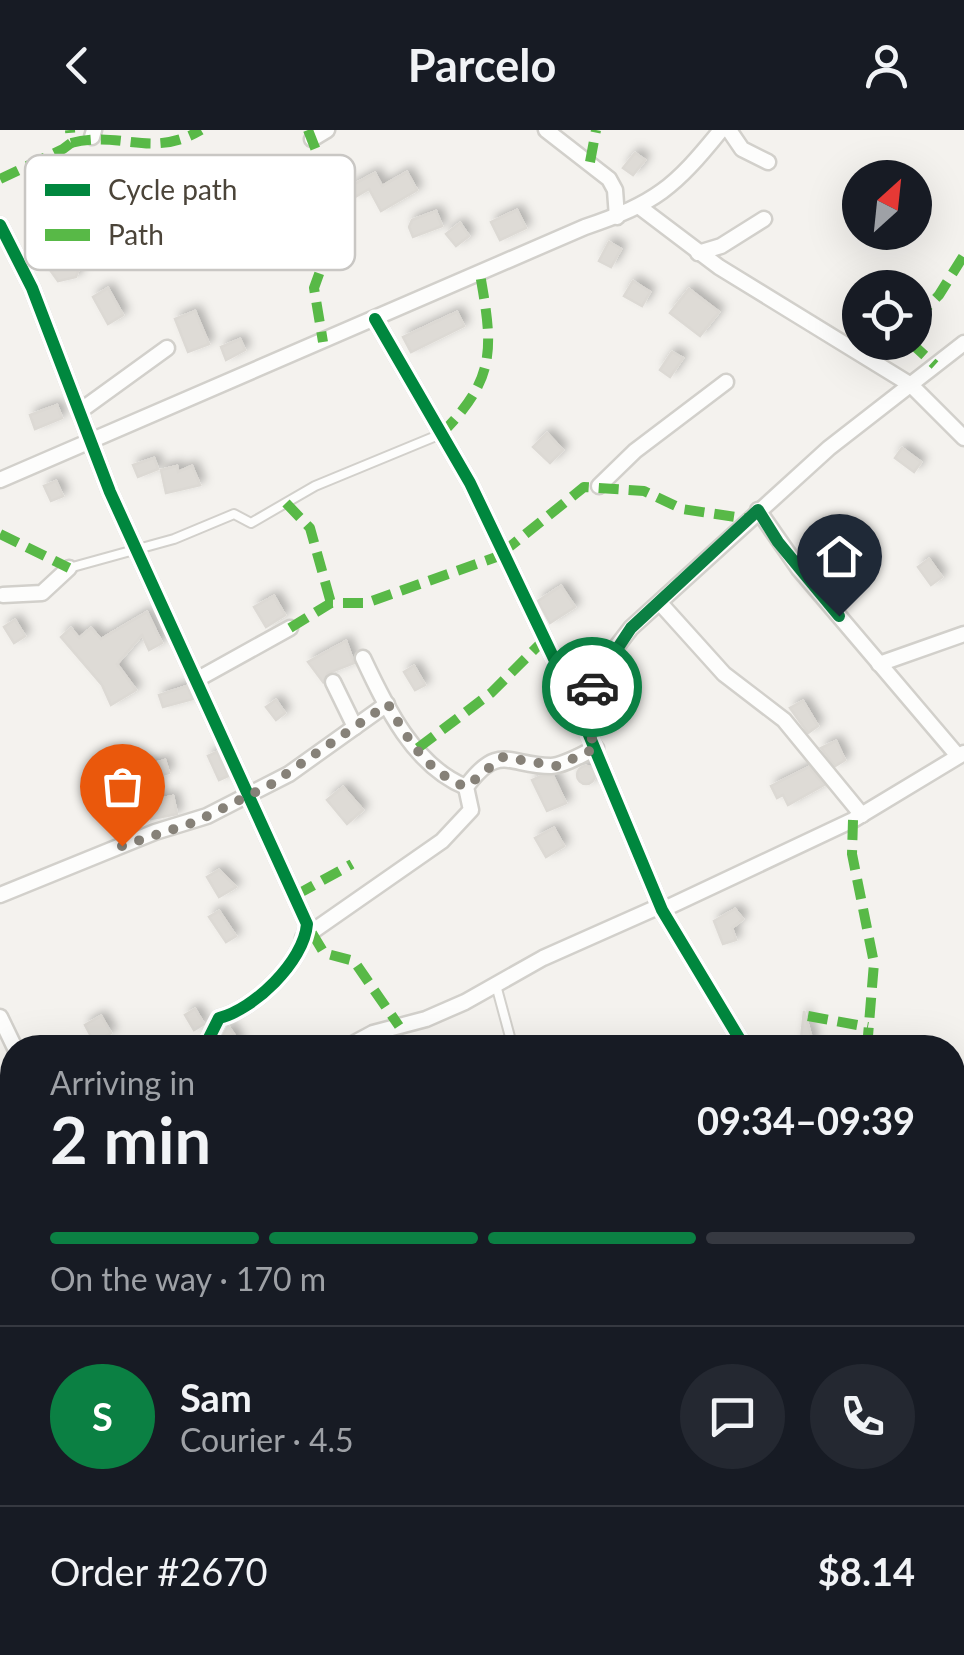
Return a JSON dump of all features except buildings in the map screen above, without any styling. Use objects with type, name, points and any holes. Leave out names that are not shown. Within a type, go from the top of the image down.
[{"type":"street","points":[[312,139],[326,130]]},
{"type":"street","points":[[546,130],[609,179],[617,216]]},
{"type":"street","points":[[0,480],[642,208],[661,195],[721,130]]},
{"type":"street","points":[[730,130],[742,149],[768,162]]},
{"type":"street","points":[[642,208],[698,254],[911,384],[964,438]]},
{"type":"street","points":[[698,254],[721,246],[764,219]]},
{"type":"street","points":[[0,226],[32,288],[110,492],[306,924],[304,938],[288,967],[236,1014],[219,1018],[210,1035]]},
{"type":"street","points":[[375,319],[441,434],[580,711],[661,908],[736,1035]]},
{"type":"street","points":[[580,711],[604,663],[631,628],[758,510],[964,342]]},
{"type":"street","points":[[80,411],[167,348]]},
{"type":"street","points":[[599,486],[635,451],[726,382]]},
{"type":"street","points":[[370,1035],[426,1019],[543,958],[862,815],[961,754],[798,569],[758,510]]},
{"type":"street","points":[[3,595],[42,592],[68,568]]},
{"type":"street","points":[[660,603],[724,674],[784,720],[862,815]]},
{"type":"street","points":[[198,679],[290,628]]},
{"type":"street","points":[[879,664],[964,634]]},
{"type":"street","points":[[363,658],[420,756],[445,779],[466,787]]},
{"type":"street","points":[[333,682],[355,727]]},
{"type":"street","points":[[0,896],[155,832],[195,822],[290,774],[388,704]]},
{"type":"street","points":[[466,787],[502,757],[557,766],[596,748]]},
{"type":"street","points":[[304,938],[442,841],[471,810],[466,787]]},
{"type":"lane","points":[[68,568],[139,549],[234,514],[251,523],[315,486],[441,434]]},
{"type":"lane","points":[[496,985],[510,1035]]},
{"type":"marked path","points":[[50,155],[71,143],[70,130]]},
{"type":"marked path","points":[[71,143],[167,142],[201,130]]},
{"type":"marked path","points":[[308,130],[318,155]]},
{"type":"marked path","points":[[590,162],[596,130]]},
{"type":"marked path","points":[[0,179],[25,167]]},
{"type":"marked path","points":[[932,302],[964,255]]},
{"type":"marked path","points":[[320,270],[314,288],[323,342]]},
{"type":"marked path","points":[[441,434],[473,396],[486,361],[487,322],[480,274]]},
{"type":"marked path","points":[[930,360],[935,365]]},
{"type":"marked path","points":[[502,553],[584,487],[644,491],[682,509],[749,519]]},
{"type":"marked path","points":[[286,503],[310,528],[331,603]]},
{"type":"marked path","points":[[0,534],[69,568]]},
{"type":"marked path","points":[[290,628],[331,603],[366,603],[502,555]]},
{"type":"marked path","points":[[418,748],[491,693],[544,640]]},
{"type":"marked path","points":[[853,820],[852,854],[874,963],[868,1035]]},
{"type":"marked path","points":[[296,895],[352,864]]},
{"type":"marked path","points":[[312,933],[324,953],[354,961],[399,1026]]},
{"type":"marked path","points":[[808,1016],[868,1027]]},
{"type":"cycle path","points":[[0,225],[32,288],[110,492],[307,924],[297,954],[275,982],[247,1005],[219,1018],[210,1035]]},
{"type":"cycle path","points":[[375,319],[470,483],[579,711],[662,910],[737,1035]]},
{"type":"way so far","points":[[122,846],[195,822],[219,806],[270,785],[388,704],[420,756],[445,779],[466,787],[472,778],[502,757],[557,766],[596,748],[580,711],[592,687]]},
{"type":"route","points":[[592,687],[604,663],[631,628],[692,576],[758,510],[798,569],[839,616]]}]
